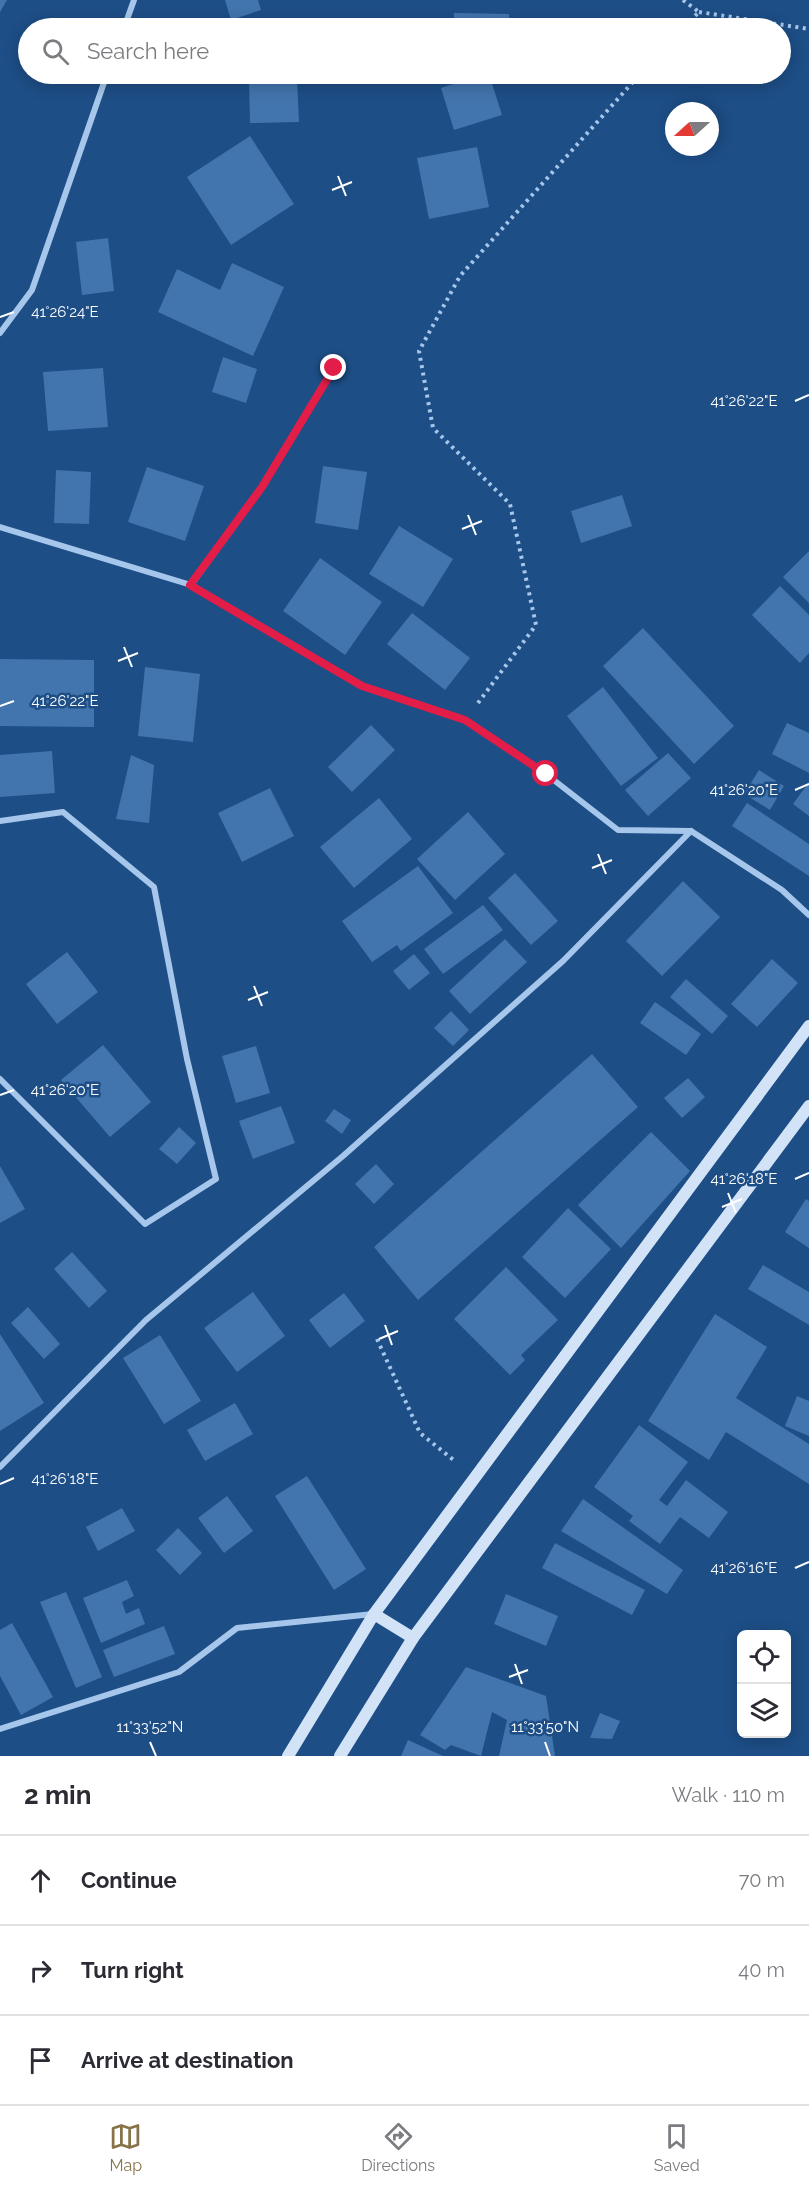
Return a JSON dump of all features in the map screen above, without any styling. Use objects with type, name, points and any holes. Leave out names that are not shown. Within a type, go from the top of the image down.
[{"type":"main road","points":[[288,1756],[374,1614],[809,1026]]},
{"type":"main road","points":[[340,1756],[413,1638],[809,1106]]},
{"type":"main road","points":[[374,1614],[413,1638]]},
{"type":"street","points":[[128,18],[134,0]]},
{"type":"street","points":[[0,333],[32,290],[104,84]]},
{"type":"street","points":[[190,585],[262,487],[334,368]]},
{"type":"street","points":[[0,527],[190,585],[362,686],[465,720],[546,774],[618,830],[691,831],[782,890],[809,915]]},
{"type":"street","points":[[0,821],[63,812],[154,887],[187,1059],[216,1179],[145,1224],[0,1079]]},
{"type":"street","points":[[0,1467],[146,1320],[343,1156],[563,961],[691,831]]},
{"type":"street","points":[[0,1730],[178,1672],[237,1628],[374,1614]]},
{"type":"path","points":[[683,0],[699,12],[738,18]]},
{"type":"path","points":[[693,18],[699,12]]},
{"type":"path","points":[[791,26],[809,29]]},
{"type":"path","points":[[465,720],[536,625],[510,504],[434,428],[419,351],[460,276],[631,84]]},
{"type":"path","points":[[377,1339],[420,1433],[475,1478]]},
{"type":"building","points":[[0,0],[7,0],[0,12]]},
{"type":"building","points":[[225,0],[258,0],[261,10],[230,18]]},
{"type":"building","points":[[454,13],[509,14],[509,18],[454,18]]},
{"type":"building","points":[[249,84],[297,84],[299,122],[250,123]]},
{"type":"building","points":[[453,84],[492,84],[502,115],[454,130],[441,88]]},
{"type":"building","points":[[250,136],[294,204],[231,245],[187,177]]},
{"type":"building","points":[[477,147],[489,207],[429,219],[417,158]]},
{"type":"building","points":[[108,238],[114,291],[82,295],[76,242]]},
{"type":"building","points":[[232,263],[284,287],[253,356],[158,312],[177,269],[220,290]]},
{"type":"building","points":[[223,357],[257,369],[246,403],[212,392]]},
{"type":"building","points":[[103,368],[108,427],[48,431],[43,372]]},
{"type":"building","points":[[323,466],[367,472],[358,530],[315,523]]},
{"type":"building","points":[[147,467],[204,486],[185,541],[128,522]]},
{"type":"building","points":[[56,470],[91,472],[89,524],[54,523]]},
{"type":"building","points":[[622,495],[632,526],[581,543],[571,511]]},
{"type":"building","points":[[399,526],[453,559],[423,607],[369,574]]},
{"type":"building","points":[[809,551],[809,603],[783,577]]},
{"type":"building","points":[[320,558],[382,602],[345,655],[283,611]]},
{"type":"building","points":[[780,586],[809,615],[809,653],[800,663],[752,615]]},
{"type":"building","points":[[412,613],[470,658],[445,690],[387,644]]},
{"type":"building","points":[[643,628],[734,726],[694,764],[603,666]]},
{"type":"building","points":[[0,659],[94,660],[94,727],[0,726]]},
{"type":"building","points":[[145,667],[200,674],[193,742],[138,736]]},
{"type":"building","points":[[603,687],[658,758],[621,786],[567,716]]},
{"type":"building","points":[[787,723],[809,733],[809,773],[772,754]]},
{"type":"building","points":[[371,725],[395,750],[352,792],[328,767]]},
{"type":"building","points":[[52,751],[55,793],[0,797],[0,755]]},
{"type":"building","points":[[668,753],[691,778],[648,816],[625,790]]},
{"type":"building","points":[[131,755],[154,765],[149,823],[116,819]]},
{"type":"building","points":[[759,770],[784,786],[770,810],[744,794]]},
{"type":"building","points":[[809,782],[809,816],[793,804]]},
{"type":"building","points":[[270,788],[294,836],[242,862],[218,813]]},
{"type":"building","points":[[379,798],[412,839],[354,888],[320,847]]},
{"type":"building","points":[[747,803],[809,844],[809,876],[732,826]]},
{"type":"building","points":[[468,812],[505,854],[455,900],[417,859]]},
{"type":"building","points":[[418,866],[453,913],[401,951],[397,945],[372,962],[342,921]]},
{"type":"building","points":[[515,873],[558,921],[531,945],[488,898]]},
{"type":"building","points":[[683,881],[720,917],[662,976],[626,941]]},
{"type":"building","points":[[483,905],[503,930],[443,974],[424,949]]},
{"type":"building","points":[[505,939],[527,962],[470,1014],[449,991]]},
{"type":"building","points":[[67,952],[98,992],[57,1024],[26,984]]},
{"type":"building","points":[[414,954],[430,973],[409,990],[393,971]]},
{"type":"building","points":[[772,959],[798,983],[757,1027],[731,1004]]},
{"type":"building","points":[[686,979],[728,1016],[712,1034],[670,997]]},
{"type":"building","points":[[655,1002],[701,1034],[686,1055],[640,1023]]},
{"type":"building","points":[[451,1011],[469,1030],[453,1046],[434,1028]]},
{"type":"building","points":[[103,1045],[151,1102],[110,1137],[61,1080]]},
{"type":"building","points":[[256,1046],[270,1093],[236,1103],[222,1056]]},
{"type":"building","points":[[592,1054],[638,1107],[418,1300],[374,1247]]},
{"type":"building","points":[[688,1078],[705,1097],[682,1118],[664,1098]]},
{"type":"building","points":[[281,1106],[295,1143],[253,1159],[239,1121]]},
{"type":"building","points":[[334,1109],[351,1120],[342,1134],[325,1121]]},
{"type":"building","points":[[179,1127],[196,1143],[177,1164],[159,1149]]},
{"type":"building","points":[[651,1132],[690,1171],[621,1248],[578,1205]]},
{"type":"building","points":[[376,1164],[394,1184],[374,1204],[355,1184]]},
{"type":"building","points":[[0,1166],[25,1209],[0,1223]]},
{"type":"building","points":[[806,1199],[809,1201],[809,1248],[785,1232]]},
{"type":"building","points":[[568,1208],[611,1249],[565,1298],[522,1257]]},
{"type":"building","points":[[72,1252],[107,1291],[89,1308],[54,1269]]},
{"type":"building","points":[[763,1265],[809,1292],[809,1325],[748,1289]]},
{"type":"building","points":[[506,1267],[558,1320],[521,1355],[525,1360],[510,1375],[454,1319]]},
{"type":"building","points":[[253,1292],[285,1336],[237,1372],[204,1328]]},
{"type":"building","points":[[344,1293],[365,1321],[330,1348],[309,1320]]},
{"type":"building","points":[[28,1307],[60,1344],[44,1359],[11,1323]]},
{"type":"building","points":[[715,1314],[767,1347],[736,1398],[809,1444],[809,1484],[726,1432],[709,1460],[648,1421]]},
{"type":"building","points":[[0,1334],[44,1403],[0,1431]]},
{"type":"building","points":[[160,1335],[201,1401],[164,1424],[123,1358]]},
{"type":"building","points":[[797,1396],[809,1401],[809,1436],[785,1426]]},
{"type":"building","points":[[235,1403],[253,1434],[205,1461],[187,1430]]},
{"type":"building","points":[[639,1425],[688,1462],[659,1500],[667,1506],[686,1480],[728,1512],[709,1538],[680,1517],[660,1544],[629,1521],[633,1516],[594,1487]]},
{"type":"building","points":[[307,1476],[366,1569],[334,1590],[275,1496]]},
{"type":"building","points":[[227,1496],[253,1531],[224,1553],[198,1518]]},
{"type":"building","points":[[583,1499],[683,1570],[667,1594],[561,1531]]},
{"type":"building","points":[[122,1508],[135,1531],[98,1551],[86,1527]]},
{"type":"building","points":[[178,1528],[202,1553],[180,1575],[156,1550]]},
{"type":"building","points":[[555,1543],[645,1590],[632,1615],[542,1568]]},
{"type":"building","points":[[127,1580],[134,1596],[122,1602],[126,1614],[139,1608],[145,1624],[101,1643],[83,1598]]},
{"type":"building","points":[[66,1592],[102,1677],[76,1688],[40,1602]]},
{"type":"building","points":[[506,1594],[558,1616],[546,1646],[494,1624]]},
{"type":"building","points":[[12,1623],[53,1697],[21,1715],[0,1676],[0,1630]]},
{"type":"building","points":[[164,1626],[175,1654],[114,1677],[103,1650]]},
{"type":"building","points":[[466,1667],[546,1696],[555,1756],[499,1756],[507,1720],[492,1712],[481,1756],[451,1745],[445,1750],[420,1735]]},
{"type":"building","points":[[600,1713],[620,1721],[612,1739],[590,1738]]},
{"type":"building","points":[[408,1740],[443,1756],[401,1756]]},
{"type":"route","points":[[334,368],[262,487],[190,585],[362,686],[465,720],[546,774]]}]
